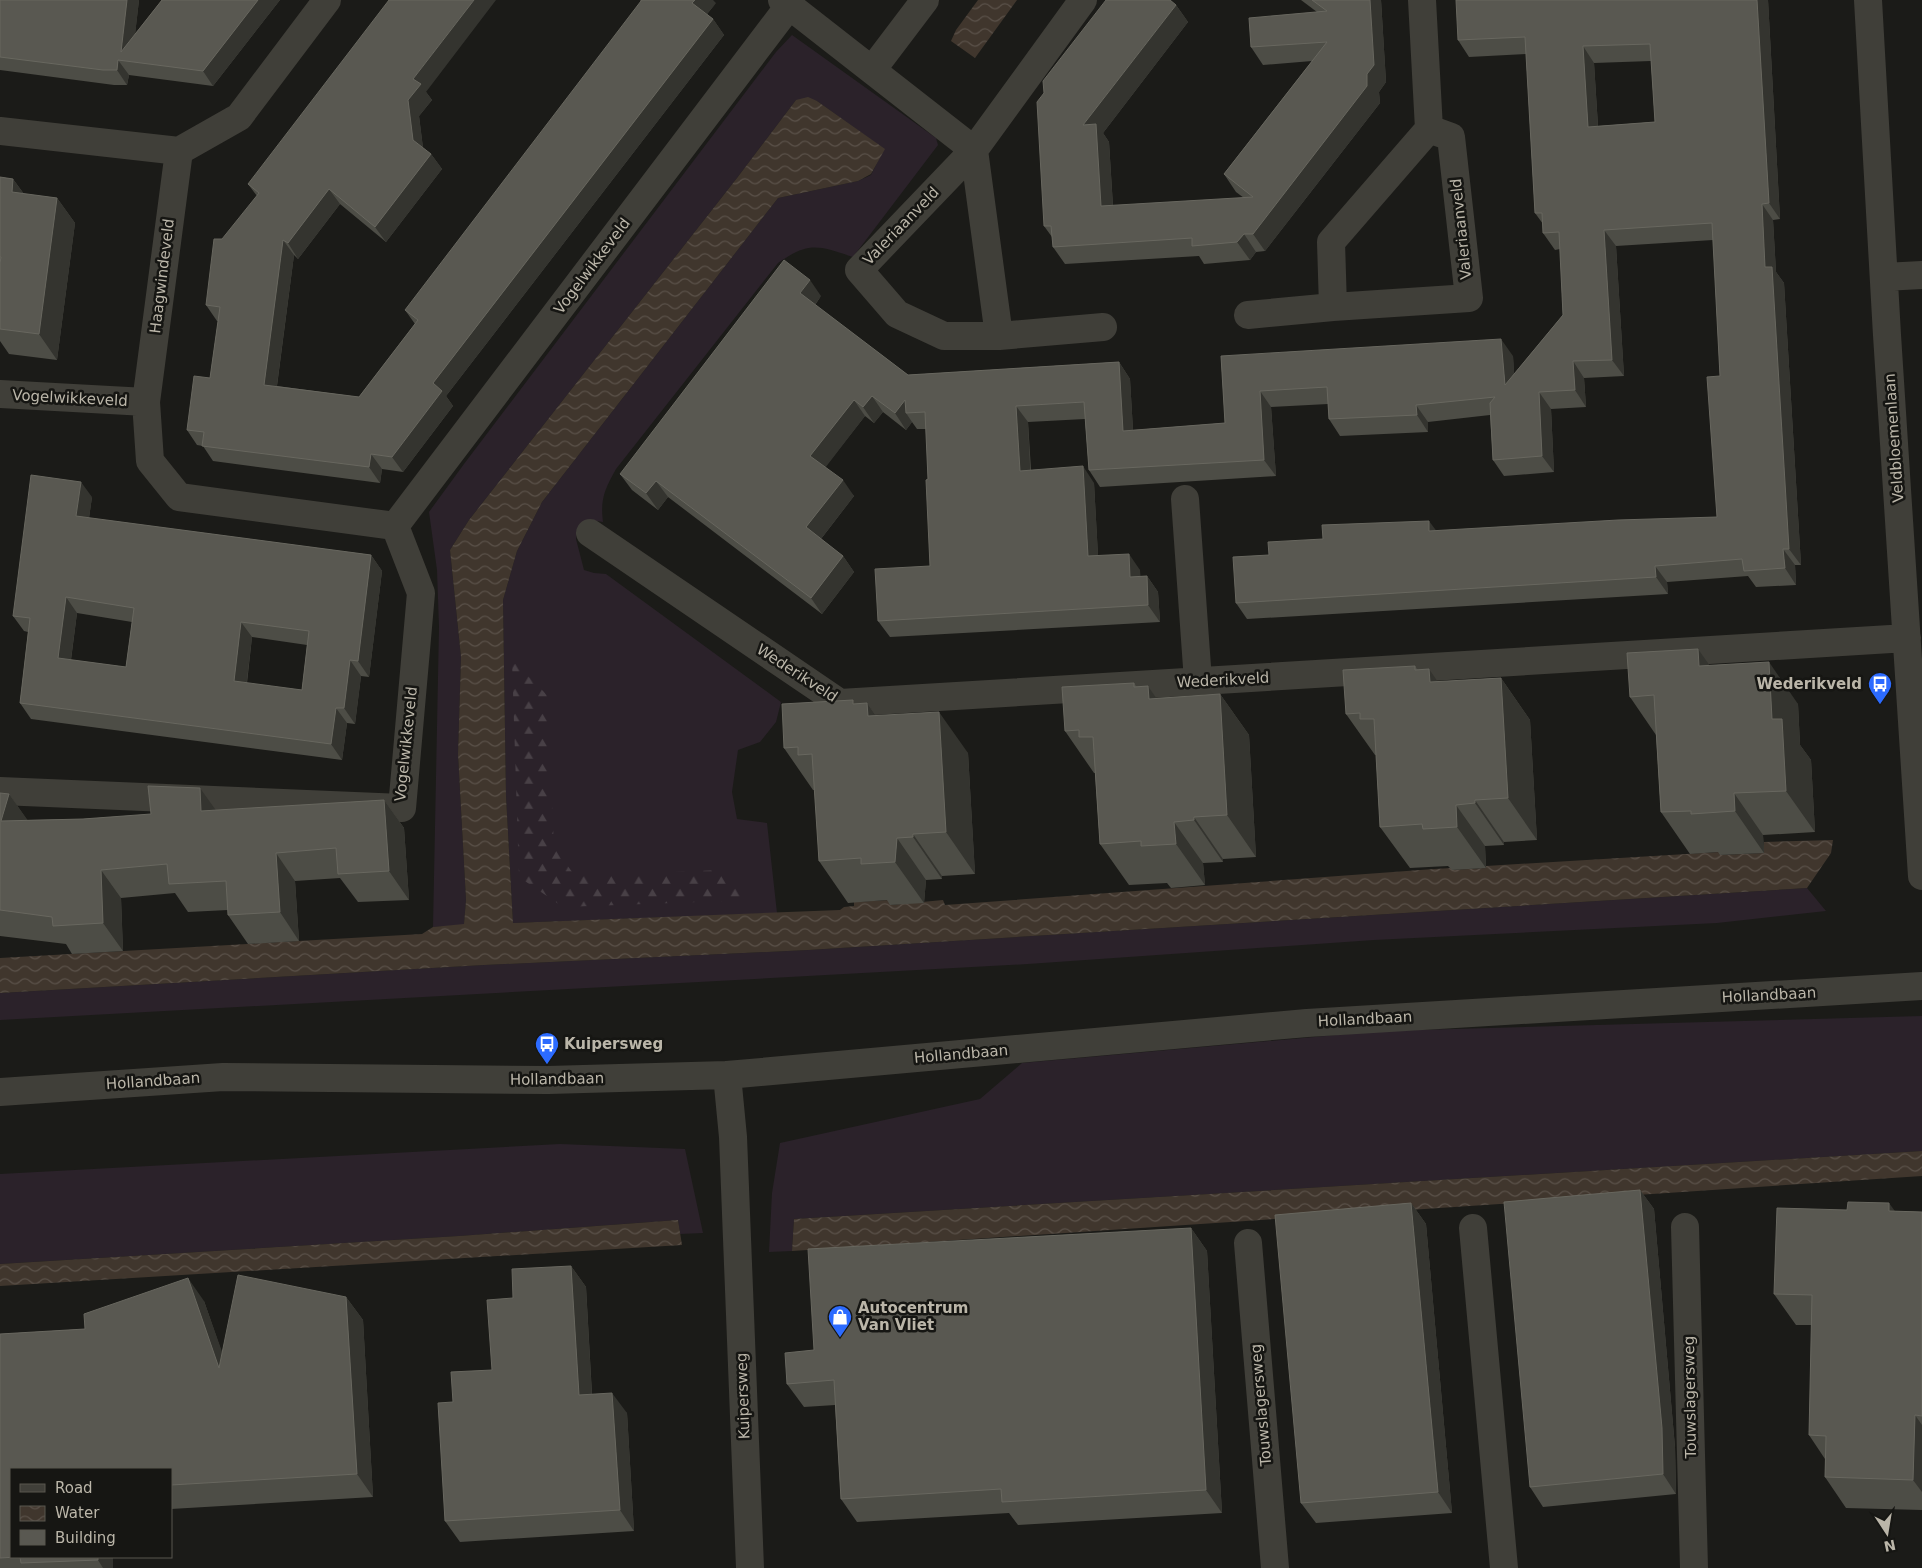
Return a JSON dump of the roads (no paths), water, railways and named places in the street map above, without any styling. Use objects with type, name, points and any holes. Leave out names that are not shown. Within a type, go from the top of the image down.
[{"type":"street","points":[[0,132],[178,151],[239,117],[327,0]]},
{"type":"street","points":[[872,70],[924,0]]},
{"type":"street","name":"Valeriaanveld","points":[[1083,0],[974,150],[859,270],[897,314],[944,336],[999,336],[1103,327]]},
{"type":"street","points":[[1333,307],[1331,242],[1429,129],[1422,0]]},
{"type":"street","name":"Veldbloemenlaan","points":[[1868,0],[1922,876]]},
{"type":"street","points":[[785,3],[974,150],[999,336]]},
{"type":"street","name":"Vogelwikkeveld","points":[[395,526],[785,3]]},
{"type":"street","name":"Valeriaanveld","points":[[1248,315],[1469,298],[1451,138],[1429,129]]},
{"type":"street","name":"Haagwindeveld","points":[[146,402],[178,151]]},
{"type":"street","points":[[1884,277],[1922,275]]},
{"type":"street","name":"Vogelwikkeveld","points":[[0,394],[146,402],[150,461],[179,497],[395,526]]},
{"type":"street","points":[[1185,499],[1198,681]]},
{"type":"street","name":"Vogelwikkeveld","points":[[0,791],[402,808],[421,593],[395,526]]},
{"type":"street","name":"Wederikveld","points":[[590,534],[840,703],[1907,638]]},
{"type":"street","name":"Hollandbaan","points":[[0,1092],[222,1076],[548,1080],[726,1075],[1307,1023],[1922,986]]},
{"type":"street","name":"Kuipersweg","points":[[726,1075],[732,1137],[750,1568]]},
{"type":"street","name":"Touwslagersweg","points":[[1685,1226],[1694,1568]]},
{"type":"street","points":[[1473,1228],[1504,1568]]},
{"type":"street","name":"Touwslagersweg","points":[[1248,1243],[1275,1568]]},
{"type":"water","points":[[978,0],[1017,0],[975,58],[951,41],[956,30]]},
{"type":"water","points":[[808,97],[817,101],[885,149],[871,174],[858,181],[778,198],[542,502],[517,551],[503,600],[506,796],[513,923],[840,910],[844,907],[854,906],[854,902],[890,900],[891,905],[943,900],[945,905],[1434,869],[1486,868],[1486,866],[1720,852],[1721,855],[1764,853],[1764,842],[1833,840],[1831,853],[1807,888],[808,950],[484,965],[0,993],[0,958],[422,934],[433,927],[464,924],[466,900],[458,754],[461,657],[450,550],[469,520],[796,100]]},
{"type":"water","points":[[1922,1151],[1922,1176],[792,1251],[794,1219]]},
{"type":"water","points":[[678,1220],[682,1245],[0,1286],[0,1264],[459,1236]]},
{"type":"place","name":"Wederikveld","points":[[1880,705]]},
{"type":"place","name":"Kuipersweg","points":[[547,1065]]},
{"type":"place","name":"Autocentrum Van Vliet","points":[[840,1338]]}]
